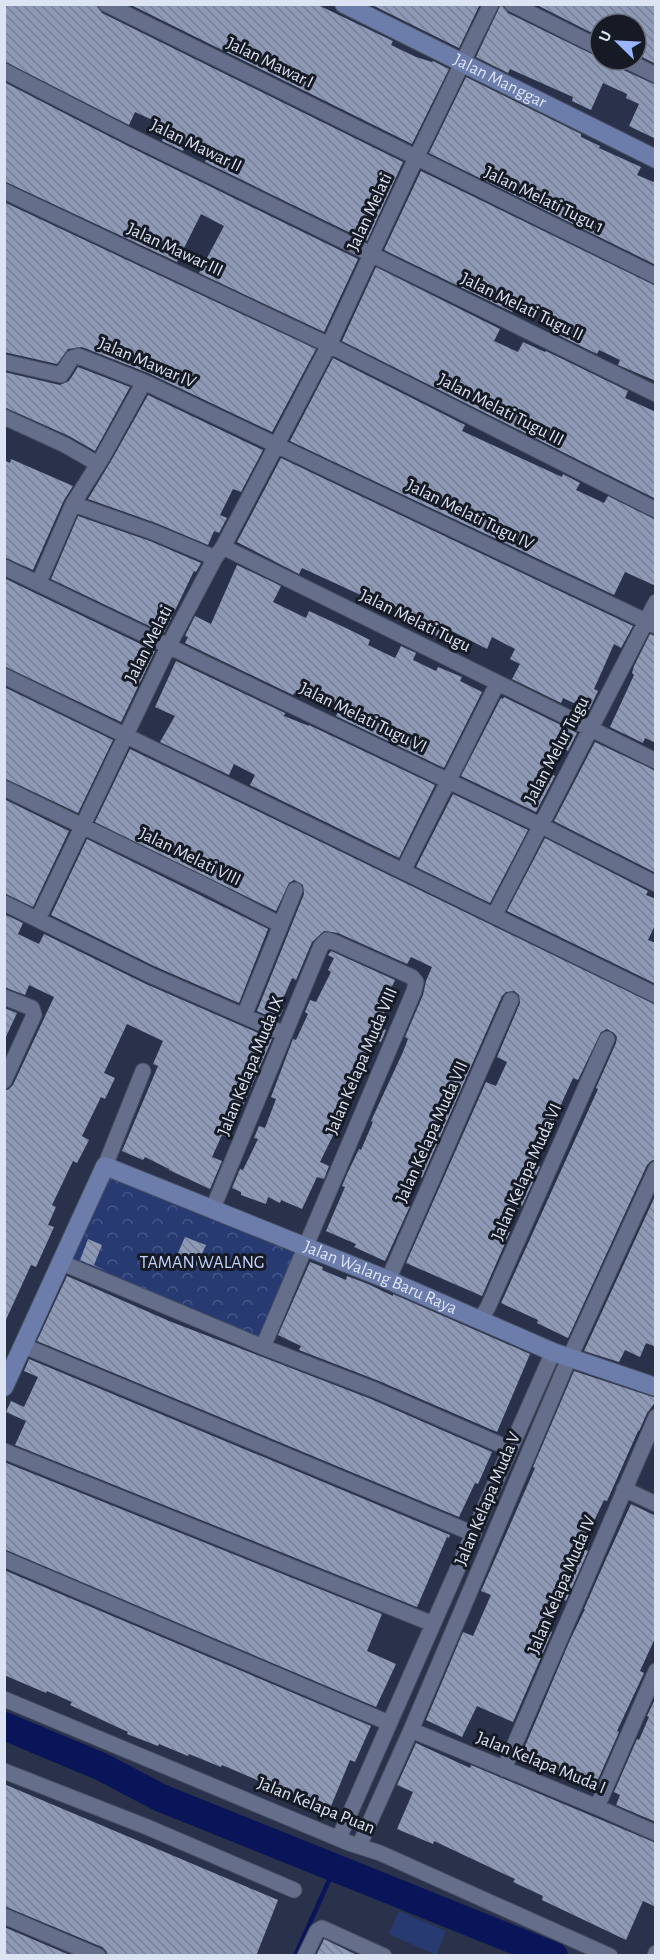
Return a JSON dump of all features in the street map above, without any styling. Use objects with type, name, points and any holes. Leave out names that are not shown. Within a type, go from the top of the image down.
[{"type":"street","name":"Jalan Mawar I","points":[[106,4],[416,158]]},
{"type":"street","name":"Jalan Manggar","points":[[344,4],[656,159]]},
{"type":"street","name":"Jalan Melati","points":[[38,919],[169,645],[329,345],[491,4]]},
{"type":"street","points":[[512,4],[588,42]]},
{"type":"street","name":"Jalan Mawar II","points":[[4,71],[371,255]]},
{"type":"street","name":"Jalan Melati Tugu 1","points":[[416,158],[656,276]]},
{"type":"street","name":"Jalan Mawar III","points":[[4,190],[329,345]]},
{"type":"street","name":"Jalan Melati Tugu II","points":[[371,255],[656,394]]},
{"type":"street","name":"Jalan Melati Tugu III","points":[[329,345],[656,510]]},
{"type":"street","name":"Jalan Mawar IV","points":[[4,362],[61,375],[72,358],[78,356],[144,382],[277,445]]},
{"type":"street","points":[[39,582],[73,504],[144,382]]},
{"type":"street","points":[[4,417],[65,445],[98,464]]},
{"type":"street","name":"Jalan Melati Tugu IV","points":[[277,445],[651,624]]},
{"type":"street","name":"Jalan Melati Tugu","points":[[73,504],[219,553],[590,729]]},
{"type":"street","name":"Jalan Melati Tugu VI","points":[[4,567],[540,825],[656,884]]},
{"type":"street","name":"Jalan Melur Tugu","points":[[494,916],[590,729],[651,624],[656,602]]},
{"type":"street","points":[[4,676],[656,995]]},
{"type":"street","points":[[403,871],[497,684]]},
{"type":"street","points":[[590,729],[656,761]]},
{"type":"street","name":"Jalan Melati VIII","points":[[4,788],[208,886],[281,925]]},
{"type":"street","points":[[244,1016],[295,890]]},
{"type":"street","points":[[4,903],[150,975],[285,1034]]},
{"type":"street","name":"Jalan Kelapa Muda IX","points":[[213,1208],[321,946],[327,940]]},
{"type":"street","name":"Jalan Kelapa Muda VIII","points":[[306,1246],[416,982],[412,976],[327,940]]},
{"type":"street","points":[[4,997],[32,1008],[34,1015],[4,1081]]},
{"type":"street","name":"Jalan Kelapa Muda VII","points":[[386,1279],[392,1271],[511,1000]]},
{"type":"street","name":"Jalan Kelapa Muda VI","points":[[480,1320],[488,1307],[607,1039]]},
{"type":"street","points":[[4,1387],[105,1166],[142,1071]]},
{"type":"street","name":"Jalan Walang Baru Raya","points":[[105,1166],[386,1279],[561,1355],[656,1387]]},
{"type":"street","name":"Jalan Kelapa Muda V","points":[[359,1846],[411,1730],[561,1355],[656,1168]]},
{"type":"street","points":[[263,1347],[306,1246]]},
{"type":"street","points":[[60,1262],[263,1347],[375,1390],[510,1449]]},
{"type":"street","points":[[24,1346],[474,1534]]},
{"type":"street","points":[[339,1838],[510,1449],[561,1355]]},
{"type":"street","name":"Jalan Kelapa Muda IV","points":[[504,1769],[656,1417]]},
{"type":"street","points":[[4,1451],[433,1624]]},
{"type":"street","points":[[624,1490],[656,1504]]},
{"type":"street","points":[[4,1559],[389,1723]]},
{"type":"street","points":[[597,1807],[656,1671]]},
{"type":"street","name":"Jalan Kelapa Puan","points":[[4,1699],[380,1853],[610,1956]]},
{"type":"street","name":"Jalan Kelapa Muda I","points":[[411,1730],[656,1833]]},
{"type":"street","points":[[4,1771],[147,1827],[294,1890]]},
{"type":"street","points":[[4,1916],[98,1956]]},
{"type":"street","points":[[305,1956],[317,1930],[320,1929],[325,1929],[384,1956]]},
{"type":"green space","name":"TAMAN WALANG","points":[[102,1176],[128,1178],[303,1248],[263,1342],[64,1261]]},
{"type":"green space","points":[[399,1911],[446,1931],[436,1955],[389,1934]]},
{"type":"building","points":[[4,4],[96,4],[102,13],[403,162],[367,241],[205,162],[210,149],[188,140],[183,151],[162,141],[168,127],[135,112],[129,125],[4,61]]},
{"type":"building","points":[[129,4],[316,4],[393,41],[391,45],[449,69],[412,144]]},
{"type":"building","points":[[370,4],[480,4],[459,48]]},
{"type":"building","points":[[501,4],[508,13],[588,52],[588,72],[628,72],[656,85],[656,139],[629,126],[639,104],[626,98],[627,94],[603,83],[591,110],[572,101],[573,97],[510,69],[508,73],[476,57]]},
{"type":"building","points":[[535,4],[656,4],[656,64],[648,60],[648,12],[588,12],[588,31]]},
{"type":"building","points":[[466,77],[581,134],[581,137],[600,146],[599,148],[641,167],[637,175],[656,183],[656,265],[429,153]]},
{"type":"building","points":[[4,82],[358,259],[324,332],[199,273],[224,226],[201,214],[177,262],[4,181]]},
{"type":"building","points":[[421,171],[656,286],[656,381],[618,365],[620,360],[599,350],[597,354],[554,333],[556,327],[543,321],[546,315],[517,301],[512,312],[384,250]]},
{"type":"building","points":[[4,202],[316,349],[272,432],[148,373],[82,347],[68,349],[57,364],[4,352]]},
{"type":"building","points":[[376,267],[500,329],[494,341],[518,352],[523,342],[546,351],[628,391],[625,398],[656,412],[656,499],[342,341]]},
{"type":"building","points":[[333,358],[465,425],[462,431],[580,483],[576,490],[604,503],[608,496],[656,520],[656,586],[625,572],[614,595],[290,441]]},
{"type":"building","points":[[78,367],[130,387],[95,451],[69,436],[4,407],[4,372],[60,385],[69,381]]},
{"type":"building","points":[[148,395],[263,450],[241,492],[233,489],[220,515],[227,518],[219,533],[214,531],[208,545],[156,523],[88,499]]},
{"type":"building","points":[[281,458],[633,626],[621,648],[614,644],[594,689],[598,691],[589,710],[563,698],[561,703],[512,679],[520,664],[510,659],[515,649],[492,637],[487,649],[442,626],[437,636],[411,624],[415,615],[392,605],[388,613],[372,606],[374,602],[363,596],[302,568],[299,574],[237,542]]},
{"type":"building","points":[[11,459],[73,486],[64,500],[33,570],[4,557],[4,460],[10,463]]},
{"type":"building","points":[[78,516],[150,541],[201,563],[196,572],[194,571],[164,633],[51,579]]},
{"type":"building","points":[[237,565],[281,586],[273,602],[306,618],[309,611],[370,640],[368,645],[395,658],[401,646],[416,653],[413,660],[436,671],[438,667],[462,677],[460,681],[482,692],[444,768],[336,716],[341,706],[319,695],[315,703],[294,693],[293,695],[185,643],[188,637],[185,636],[195,616],[211,624]]},
{"type":"building","points":[[4,578],[155,651],[121,722],[4,666]]},
{"type":"building","points":[[650,634],[656,636],[656,743],[645,738],[643,743],[610,727],[634,675],[632,673],[634,666]]},
{"type":"building","points":[[176,661],[285,713],[284,716],[309,725],[435,785],[399,858],[250,785],[255,775],[234,764],[229,775],[160,742],[175,716],[155,707]]},
{"type":"building","points":[[4,687],[113,740],[78,813],[4,778]]},
{"type":"building","points":[[504,697],[577,733],[568,751],[557,744],[543,769],[555,776],[536,812],[461,776],[501,698]]},
{"type":"building","points":[[595,742],[656,771],[656,873],[554,821]]},
{"type":"building","points":[[130,749],[656,1005],[656,1159],[647,1165],[568,1338],[537,1323],[538,1320],[501,1303],[598,1089],[596,1088],[617,1037],[607,1029],[601,1032],[578,1080],[573,1078],[534,1164],[540,1167],[508,1231],[510,1232],[482,1296],[406,1263],[486,1082],[496,1086],[507,1062],[497,1057],[520,1003],[519,995],[514,991],[506,992],[502,996],[422,1178],[418,1175],[405,1204],[410,1206],[385,1261],[354,1247],[356,1244],[326,1231],[345,1187],[342,1186],[347,1174],[359,1149],[361,1150],[373,1122],[371,1121],[403,1052],[408,1039],[405,1037],[432,967],[411,957],[407,964],[338,933],[324,931],[312,942],[296,980],[292,978],[279,1008],[283,1010],[278,1020],[257,1011],[304,894],[303,885],[294,880],[289,883],[276,911],[95,822]]},
{"type":"building","points":[[453,794],[528,830],[490,903],[416,867]]},
{"type":"building","points":[[4,799],[69,831],[33,907],[4,893]]},
{"type":"building","points":[[545,838],[648,891],[646,895],[656,899],[656,923],[648,940],[656,943],[656,984],[507,911]]},
{"type":"building","points":[[87,839],[268,929],[239,1003],[154,966],[51,915]]},
{"type":"building","points":[[4,914],[23,923],[18,934],[39,944],[44,934],[146,984],[272,1039],[229,1138],[222,1135],[212,1157],[222,1161],[210,1189],[145,1157],[143,1160],[122,1151],[158,1066],[153,1064],[163,1041],[127,1024],[104,1073],[115,1078],[105,1099],[101,1097],[82,1136],[89,1140],[77,1163],[73,1161],[52,1205],[56,1207],[48,1225],[54,1227],[36,1267],[31,1265],[4,1324],[4,1091],[13,1085],[54,997],[29,985],[25,995],[4,987]]},
{"type":"building","points":[[331,951],[395,980],[388,995],[392,996],[384,1013],[387,1014],[380,1028],[386,1030],[381,1042],[375,1040],[362,1070],[360,1069],[344,1113],[320,1162],[329,1166],[324,1179],[317,1177],[302,1209],[268,1197],[266,1204],[241,1195],[241,1192],[232,1188],[240,1169],[243,1170],[258,1139],[254,1138],[259,1126],[265,1128],[276,1099],[271,1097],[293,1039],[296,1040],[308,1014],[305,1012],[310,1000],[316,1002],[331,972],[328,970],[334,958],[328,955]]},
{"type":"building","points":[[4,1008],[17,1013],[4,1041]]},
{"type":"building","points":[[656,1194],[656,1347],[646,1343],[640,1357],[625,1350],[619,1362],[584,1351]]},
{"type":"building","points":[[185,1237],[206,1245],[194,1271],[174,1262]]},
{"type":"building","points":[[88,1239],[102,1245],[94,1265],[106,1271],[80,1260]]},
{"type":"building","points":[[310,1262],[323,1267],[322,1270],[346,1280],[347,1276],[393,1296],[393,1294],[530,1354],[497,1432],[379,1381],[299,1350],[301,1346],[278,1335]]},
{"type":"building","points":[[67,1276],[169,1321],[371,1399],[492,1452],[478,1484],[475,1483],[459,1517],[37,1341]]},
{"type":"building","points":[[29,1359],[450,1535],[449,1538],[447,1537],[417,1607],[15,1445],[26,1421],[6,1412],[11,1401],[24,1407],[38,1377],[24,1371]]},
{"type":"building","points":[[574,1371],[656,1398],[656,1401],[647,1413],[607,1501],[604,1500],[581,1548],[588,1551],[566,1601],[562,1599],[548,1630],[552,1632],[513,1722],[477,1706],[462,1737],[426,1720],[463,1632],[473,1636],[491,1595],[481,1591],[535,1468],[533,1467]]},
{"type":"building","points":[[4,1462],[382,1614],[367,1651],[396,1664],[376,1707],[4,1549]]},
{"type":"building","points":[[631,1504],[656,1516],[656,1636],[640,1671],[644,1673],[596,1784],[591,1781],[588,1789],[520,1758]]},
{"type":"building","points":[[4,1570],[371,1726],[355,1762],[350,1760],[329,1811],[222,1765],[221,1767],[127,1734],[128,1732],[70,1705],[72,1702],[4,1675]]},
{"type":"building","points":[[656,1697],[656,1822],[616,1805],[620,1795],[614,1792],[637,1739],[639,1740]]},
{"type":"building","points":[[416,1743],[470,1768],[471,1765],[656,1843],[656,1907],[643,1901],[626,1940],[542,1900],[543,1896],[513,1882],[515,1879],[434,1841],[433,1844],[397,1829],[413,1792],[397,1785]]},
{"type":"building","points":[[4,1784],[278,1900],[256,1956],[108,1956],[102,1947],[4,1906]]},
{"type":"building","points":[[4,1927],[72,1956],[4,1956]]},
{"type":"building","points":[[324,1939],[359,1956],[316,1956]]},
{"type":"waterway","points":[[4,1726],[102,1767],[161,1798],[554,1956]]},
{"type":"waterway","points":[[295,1956],[335,1867]]}]
